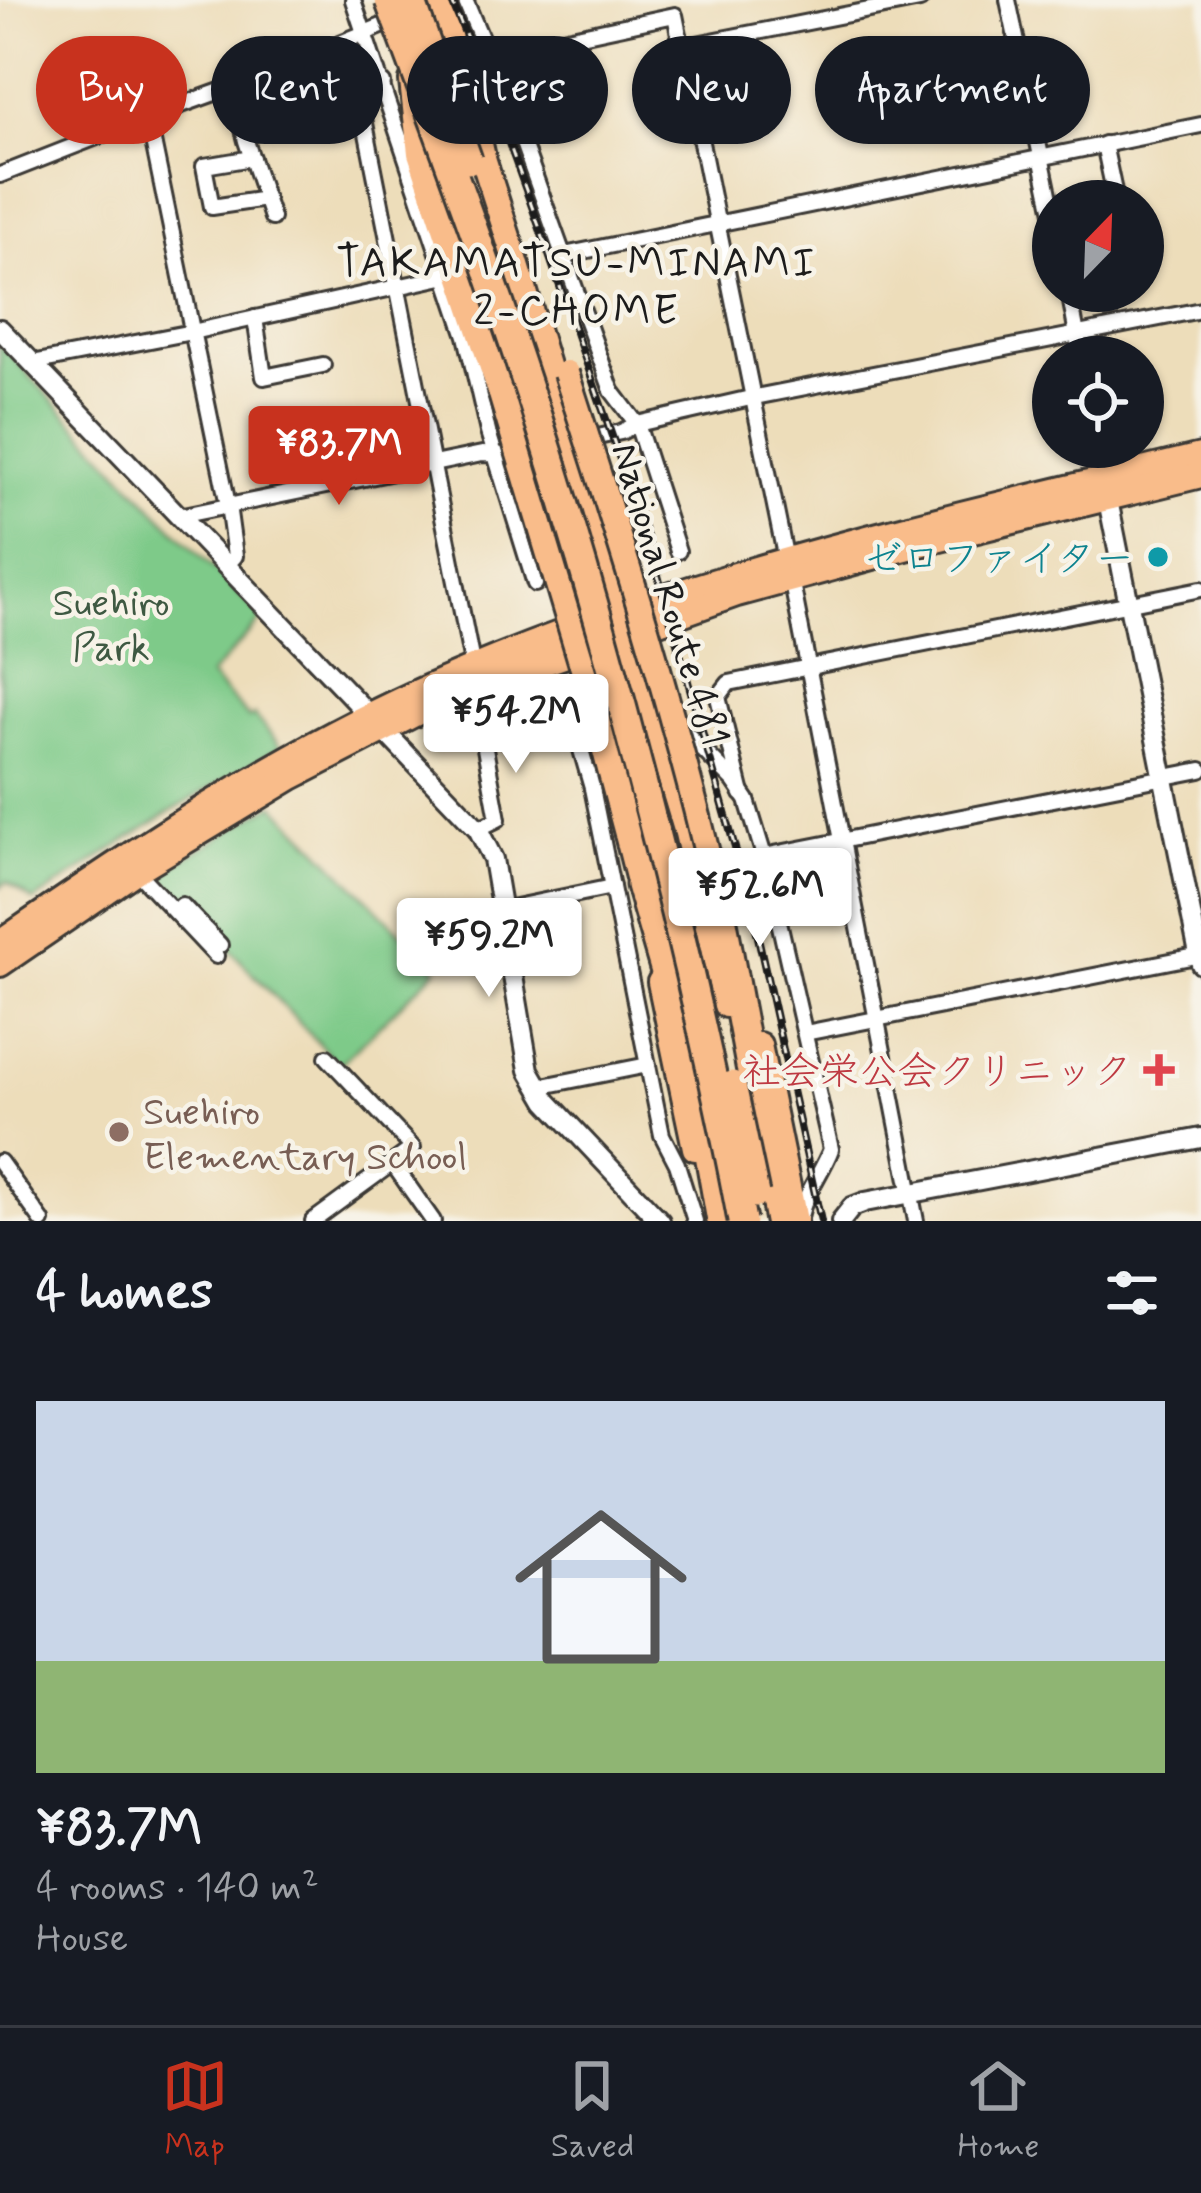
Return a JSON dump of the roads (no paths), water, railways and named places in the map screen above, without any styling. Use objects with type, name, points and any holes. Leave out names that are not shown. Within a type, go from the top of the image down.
[{"type":"highway","points":[[433,1],[483,200],[567,454],[669,812],[764,1221]]},
{"type":"highway","name":"National Route 481","points":[[433,1],[447,36]]},
{"type":"highway","points":[[387,8],[407,66]]},
{"type":"highway","points":[[387,8],[476,232],[583,568],[672,901],[738,1221]]},
{"type":"highway","points":[[419,144],[586,675],[628,834],[626,886],[708,1221]]},
{"type":"highway","points":[[435,144],[536,450],[646,809],[738,1221]]},
{"type":"highway","points":[[480,144],[687,833],[714,904],[779,1221]]},
{"type":"highway","name":"National Route 481","points":[[488,144],[528,255],[654,653],[699,815],[714,904],[757,1037],[798,1221]]},
{"type":"highway","points":[[0,943],[211,803],[376,723],[428,706],[473,678],[593,632],[789,569],[1105,489],[1201,456]]},
{"type":"highway","points":[[1105,489],[1201,475]]},
{"type":"highway","points":[[0,964],[136,871],[376,723]]},
{"type":"highway","points":[[626,886],[695,1076]]},
{"type":"highway","points":[[714,904],[764,1221]]},
{"type":"highway","points":[[676,935],[721,1221]]},
{"type":"street","points":[[353,0],[366,36]]},
{"type":"street","points":[[465,0],[480,36]]},
{"type":"street","points":[[737,36],[920,0]]},
{"type":"street","points":[[1008,0],[1047,180]]},
{"type":"street","points":[[355,36],[387,8],[433,1]]},
{"type":"street","points":[[563,36],[674,8]]},
{"type":"street","points":[[383,83],[466,336],[494,454],[535,584]]},
{"type":"street","points":[[564,255],[1201,125]]},
{"type":"street","points":[[0,175],[79,144]]},
{"type":"street","points":[[154,144],[228,505],[235,556],[226,566]]},
{"type":"street","points":[[248,144],[272,218]]},
{"type":"street","points":[[369,144],[498,819],[478,829]]},
{"type":"street","points":[[524,144],[612,391],[637,424],[677,551]]},
{"type":"street","points":[[702,144],[916,1221]]},
{"type":"street","points":[[1104,144],[1112,180]]},
{"type":"street","points":[[252,158],[204,166],[212,206],[266,199]]},
{"type":"street","points":[[32,363],[447,276]]},
{"type":"street","points":[[179,516],[482,454],[536,450],[754,397],[1201,310]]},
{"type":"street","points":[[1073,312],[1077,335]]},
{"type":"street","points":[[255,318],[264,376],[323,365]]},
{"type":"street","points":[[0,329],[478,829],[493,859],[529,1070],[576,1134],[660,1221]]},
{"type":"street","points":[[805,1034],[1200,958],[1101,468]]},
{"type":"street","points":[[742,794],[718,697],[729,683],[1201,589]]},
{"type":"street","points":[[643,688],[734,781],[747,800],[764,856],[831,1149],[798,1221]]},
{"type":"street","points":[[484,734],[566,717],[573,722],[626,886],[648,1065],[662,1135],[677,1164],[695,1221]]},
{"type":"street","points":[[592,788],[597,774],[625,744]]},
{"type":"street","points":[[764,856],[1201,770]]},
{"type":"street","points":[[136,871],[218,950]]},
{"type":"street","points":[[501,910],[626,886]]},
{"type":"street","points":[[313,1221],[413,1148],[327,1057]]},
{"type":"street","points":[[538,1087],[648,1065]]},
{"type":"street","points":[[841,1221],[852,1207],[910,1193],[1201,1138]]},
{"type":"street","points":[[0,1162],[41,1221]]},
{"type":"street","points":[[393,1164],[433,1221]]},
{"type":"street","points":[[0,1192],[14,1182]]},
{"type":"railway","points":[[451,0],[494,102],[648,540],[750,901],[821,1221]]},
{"type":"place","name":"ゼロファイター","points":[[1158,557]]},
{"type":"place","name":"社会栄公会クリニック","points":[[1159,1070]]},
{"type":"place","name":"Suehiro Elementary School","points":[[119,1132]]},
{"type":"district","name":"TAKAMATSU-MINAMI 2-CHOME","points":[[577,285]]},
{"type":"park label","name":"Suehiro Park","points":[[111,624]]}]
